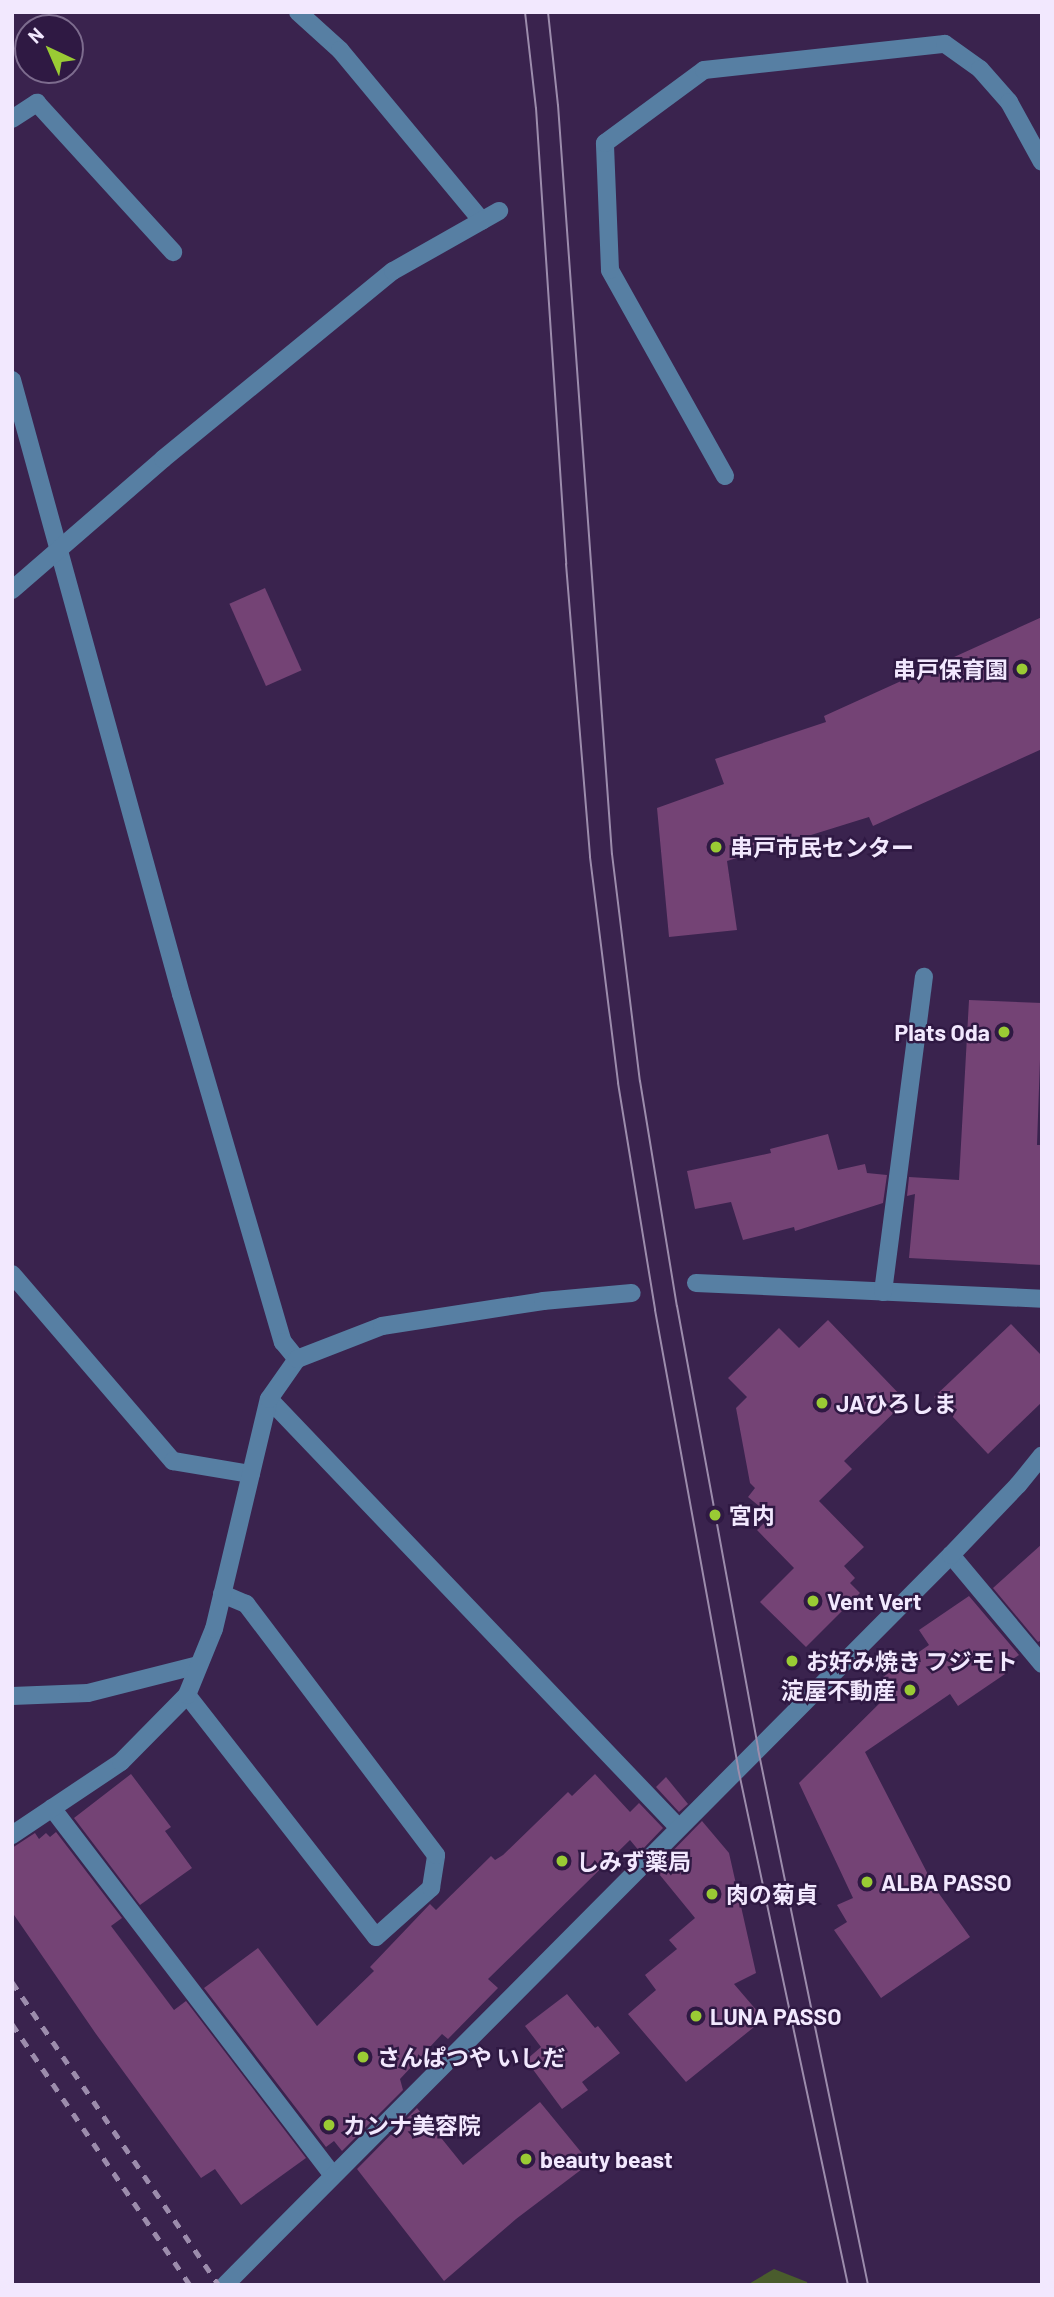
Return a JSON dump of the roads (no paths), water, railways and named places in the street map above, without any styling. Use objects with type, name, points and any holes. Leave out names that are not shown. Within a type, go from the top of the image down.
[{"type":"street","points":[[298,12],[340,50],[482,221]]},
{"type":"street","points":[[725,476],[610,270],[605,143],[704,70],[946,44],[980,69],[1009,102],[1042,162]]},
{"type":"street","points":[[12,119],[37,103],[173,252]]},
{"type":"street","points":[[12,590],[163,459],[393,271],[499,211]]},
{"type":"street","points":[[12,380],[61,548],[185,1008],[283,1342],[297,1359]]},
{"type":"street","points":[[883,1292],[924,976]]},
{"type":"street","points":[[12,1274],[173,1461],[251,1474]]},
{"type":"street","points":[[696,1283],[1042,1299]]},
{"type":"street","points":[[12,1835],[121,1762],[187,1695],[214,1629],[269,1399],[297,1359],[382,1326],[543,1301],[632,1293]]},
{"type":"street","points":[[269,1399],[679,1828]]},
{"type":"street","points":[[225,2285],[243,2278],[333,2175],[951,1556],[1018,1485],[1042,1455]]},
{"type":"street","points":[[951,1556],[1042,1664]]},
{"type":"street","points":[[187,1695],[376,1937],[430,1888],[436,1855],[246,1604],[222,1594]]},
{"type":"street","points":[[12,1696],[88,1693],[199,1664]]},
{"type":"street","points":[[52,1808],[333,2175]]},
{"type":"tram line","points":[[525,12],[536,108],[566,564],[590,857],[618,1083],[655,1310],[738,1768],[848,2285]]},
{"type":"tram line","points":[[548,12],[558,105],[612,854],[640,1081],[677,1306],[758,1749],[868,2285]]},
{"type":"railway","points":[[12,1982],[219,2285]]},
{"type":"railway","points":[[12,2024],[190,2285]]},
{"type":"place","name":"串戸保育園","points":[[1022,669]]},
{"type":"place","name":"串戸市民センター","points":[[716,847]]},
{"type":"place","name":"Plats Oda","points":[[1004,1032]]},
{"type":"place","name":"JAひろしま","points":[[822,1403]]},
{"type":"place","name":"宮内","points":[[715,1515]]},
{"type":"place","name":"Vent Vert","points":[[813,1601]]},
{"type":"place","name":"お好み焼き フジモト","points":[[792,1661]]},
{"type":"place","name":"淀屋不動産","points":[[910,1690]]},
{"type":"place","name":"しみず薬局","points":[[562,1861]]},
{"type":"place","name":"ALBA PASSO","points":[[867,1882]]},
{"type":"place","name":"肉の菊貞","points":[[712,1894]]},
{"type":"place","name":"LUNA PASSO","points":[[696,2016]]},
{"type":"place","name":"さんぱつや いしだ","points":[[363,2057]]},
{"type":"place","name":"カンナ美容院","points":[[329,2125]]},
{"type":"place","name":"beauty beast","points":[[526,2159]]}]
